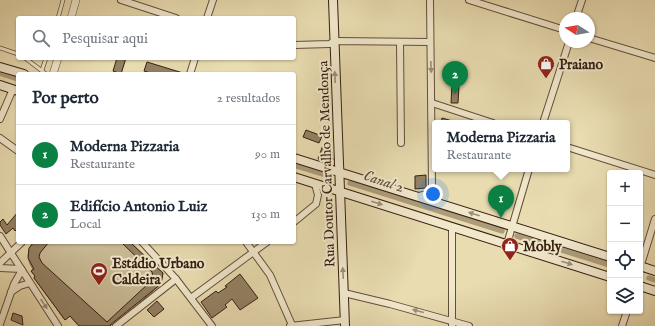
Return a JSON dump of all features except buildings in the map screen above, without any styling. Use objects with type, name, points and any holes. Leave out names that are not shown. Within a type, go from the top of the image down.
[{"type":"main road","name":"Rua Doutor Carvalho de Mendonça","points":[[333,0],[338,172],[345,323]]},
{"type":"main road","points":[[0,67],[17,72]]},
{"type":"main road","points":[[0,85],[16,90]]},
{"type":"main road","points":[[296,159],[607,256]]},
{"type":"main road","points":[[296,179],[607,276]]},
{"type":"main road","points":[[643,268],[655,270]]},
{"type":"main road","points":[[643,287],[655,291]]},
{"type":"street","points":[[72,16],[76,0]]},
{"type":"street","points":[[121,0],[170,16]]},
{"type":"street","points":[[208,16],[213,0]]},
{"type":"street","points":[[419,196],[427,194],[432,187],[430,0]]},
{"type":"street","points":[[469,0],[559,28]]},
{"type":"street","points":[[578,12],[582,0]]},
{"type":"street","points":[[595,40],[655,58]]},
{"type":"street","points":[[296,45],[330,44],[334,41],[430,42]]},
{"type":"street","points":[[400,42],[401,143]]},
{"type":"street","points":[[544,120],[567,48]]},
{"type":"street","points":[[54,72],[57,60]]},
{"type":"street","points":[[191,72],[194,60]]},
{"type":"street","points":[[0,119],[16,90]]},
{"type":"street","points":[[432,103],[484,120]]},
{"type":"street","points":[[0,138],[16,150]]},
{"type":"street","points":[[570,148],[655,175]]},
{"type":"street","points":[[507,244],[511,226],[528,172]]},
{"type":"street","points":[[296,220],[316,204],[318,195],[315,184]]},
{"type":"street","points":[[643,257],[655,219]]},
{"type":"street","points":[[452,227],[452,323]]},
{"type":"street","points":[[0,236],[58,326]]},
{"type":"street","points":[[0,264],[20,244]]},
{"type":"street","points":[[144,244],[191,298],[212,326]]},
{"type":"street","points":[[247,244],[270,276],[291,326],[345,323]]},
{"type":"street","points":[[191,298],[265,244]]},
{"type":"street","points":[[0,268],[21,270]]},
{"type":"street","points":[[0,324],[11,292],[21,270]]},
{"type":"street","points":[[116,326],[176,280]]},
{"type":"street","points":[[11,292],[20,286],[30,283]]},
{"type":"street","points":[[344,293],[452,323],[469,326]]},
{"type":"street","points":[[622,326],[626,314]]},
{"type":"lane","points":[[59,16],[63,0]]},
{"type":"lane","points":[[0,48],[16,53]]},
{"type":"lane","points":[[28,60],[42,70],[45,60]]},
{"type":"shaded area","name":"Estádio Urbano Caldeira","points":[[132,244],[163,273],[161,284],[113,326],[111,324],[109,326],[79,326],[70,316],[65,320],[34,278],[35,276],[31,271],[33,269],[28,256],[31,245]]},
{"type":"waterway","name":"Canal 2","points":[[0,73],[16,78]]},
{"type":"waterway","name":"Canal 2","points":[[296,166],[330,176]]},
{"type":"waterway","name":"Canal 2","points":[[350,183],[502,231]]},
{"type":"waterway","name":"Canal 2","points":[[517,236],[607,264]]},
{"type":"waterway","name":"Canal 2","points":[[649,278],[655,280]]},
{"type":"place","name":"Praiano","points":[[546,79]]},
{"type":"place","name":"Edifício Antonio Luiz","points":[[455,94]]},
{"type":"place","name":"Moderna Pizzaria","points":[[501,218]]},
{"type":"place","name":"Mobly","points":[[510,261]]},
{"type":"place","name":"Estádio Urbano Caldeira","points":[[99,286]]}]
